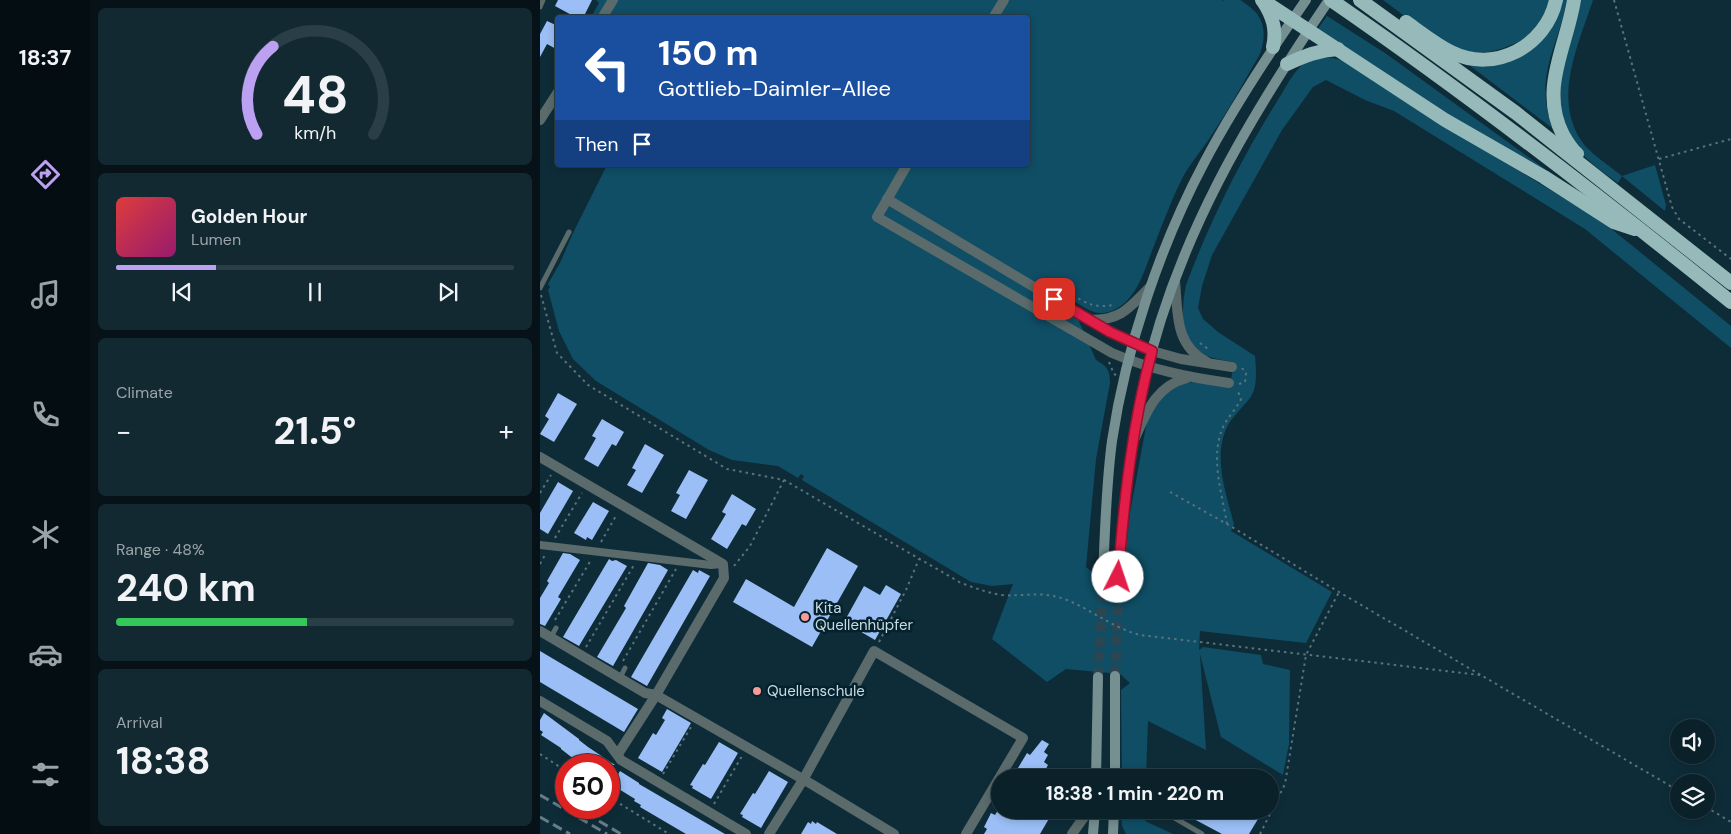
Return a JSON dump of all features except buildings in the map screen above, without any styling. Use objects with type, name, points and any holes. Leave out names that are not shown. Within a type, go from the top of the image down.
[{"type":"highway","points":[[1262,0],[1445,120],[1544,177],[1614,222],[1645,233]]},
{"type":"highway","points":[[1262,0],[1269,10],[1274,24],[1275,38],[1273,47]]},
{"type":"highway","points":[[1360,0],[1388,10],[1451,52],[1474,59],[1482,59],[1505,56],[1533,41],[1550,19],[1556,0]]},
{"type":"highway","points":[[1360,0],[1516,113],[1731,283]]},
{"type":"highway","points":[[1574,0],[1572,14],[1555,71],[1553,86],[1554,112],[1558,125],[1572,150],[1604,178],[1610,188]]},
{"type":"highway","points":[[1335,3],[1464,94],[1645,233],[1731,302]]},
{"type":"highway","points":[[1287,64],[1308,54],[1338,49]]},
{"type":"main road","points":[[1103,576],[1112,441],[1129,360],[1150,287],[1172,231],[1203,163],[1273,47],[1306,0]]},
{"type":"main road","points":[[1118,577],[1123,514],[1132,443],[1148,367],[1175,281],[1192,236],[1227,162],[1259,106],[1309,30],[1335,3]]},
{"type":"main road","points":[[1115,676],[1115,769]]},
{"type":"main road","points":[[1096,769],[1098,677]]},
{"type":"main road","points":[[1093,834],[1094,819]]},
{"type":"main road","points":[[1113,834],[1114,819]]},
{"type":"street","points":[[604,15],[613,0]]},
{"type":"street","points":[[996,15],[1004,0]]},
{"type":"street","points":[[540,120],[555,97]]},
{"type":"street","points":[[906,167],[877,218],[1085,338],[1129,360],[1188,378],[1229,383]]},
{"type":"street","points":[[887,199],[1089,320],[1134,344],[1181,359],[1232,367]]},
{"type":"street","points":[[1175,281],[1178,317],[1182,336],[1198,357],[1212,364]]},
{"type":"street","points":[[1089,320],[1106,320],[1124,312],[1150,287]]},
{"type":"street","points":[[1132,443],[1148,408],[1158,393],[1170,384],[1188,378]]},
{"type":"street","points":[[540,457],[723,564]]},
{"type":"street","points":[[540,545],[723,564]]},
{"type":"street","points":[[540,701],[607,741],[618,754],[656,695],[724,578],[723,564]]},
{"type":"street","points":[[540,631],[553,633],[619,678],[645,693],[656,695],[894,834]]},
{"type":"street","points":[[770,834],[803,780],[874,651],[1024,738],[966,834]]},
{"type":"street","points":[[620,758],[746,834]]},
{"type":"street","points":[[1072,834],[1083,819]]},
{"type":"lane","points":[[540,7],[543,0]]},
{"type":"lane","points":[[540,288],[569,232]]},
{"type":"lane","points":[[619,678],[625,668]]},
{"type":"lane","points":[[1176,819],[1202,834]]},
{"type":"path","points":[[1614,0],[1672,208],[1679,219],[1731,259]]},
{"type":"path","points":[[1659,159],[1731,139]]},
{"type":"path","points":[[540,292],[557,353],[588,385],[727,469],[784,480],[961,583],[985,592],[1003,595],[1035,593],[1067,600],[1128,632],[1140,635],[1480,675]]},
{"type":"path","points":[[1054,299],[1070,293],[1090,306],[1118,304],[1124,312]]},
{"type":"path","points":[[1199,342],[1212,352]]},
{"type":"path","points":[[1229,383],[1241,384],[1245,382],[1246,378],[1244,369],[1232,367]]},
{"type":"path","points":[[1227,524],[1216,459],[1217,446],[1224,425],[1237,407],[1240,399],[1240,393],[1237,388],[1229,383]]},
{"type":"path","points":[[540,493],[556,466]]},
{"type":"path","points":[[724,578],[750,546],[784,480]]},
{"type":"path","points":[[540,564],[587,484]]},
{"type":"path","points":[[1170,492],[1670,786]]},
{"type":"path","points":[[555,620],[622,505]]},
{"type":"path","points":[[584,649],[639,556]]},
{"type":"path","points":[[874,651],[906,590],[919,559]]},
{"type":"path","points":[[624,660],[681,561]]},
{"type":"path","points":[[1260,834],[1285,784],[1306,655],[1339,592]]},
{"type":"path","points":[[659,782],[696,718]]},
{"type":"path","points":[[709,812],[746,747]]},
{"type":"path","points":[[540,754],[555,764]]},
{"type":"path","points":[[620,804],[669,834]]},
{"type":"path","points":[[1715,812],[1731,822]]},
{"type":"shaded area","points":[[596,0],[1222,0],[1225,2],[1223,0],[1240,0],[1255,12],[1262,23],[1264,35],[1260,54],[1224,116],[1183,177],[1144,272],[1130,298],[1114,310],[1101,313],[1090,310],[1069,299],[1096,360],[1107,369],[1110,379],[1096,459],[1086,567],[1098,577],[1123,580],[1131,571],[1132,559],[1125,558],[1130,513],[1147,421],[1156,401],[1184,383],[1195,382],[1230,386],[1234,362],[1200,353],[1191,344],[1187,336],[1183,319],[1183,301],[1186,285],[1226,192],[1250,147],[1294,73],[1307,61],[1325,57],[1349,63],[1440,123],[1603,222],[1731,326],[1731,348],[1585,229],[1394,111],[1365,100],[1326,80],[1313,87],[1282,130],[1212,255],[1202,286],[1198,308],[1203,319],[1218,332],[1255,356],[1256,378],[1253,394],[1228,425],[1221,449],[1222,474],[1234,524],[1231,531],[1332,592],[1306,643],[1200,631],[1199,650],[1203,647],[1261,655],[1263,664],[1290,670],[1289,744],[1283,775],[1279,773],[1279,769],[1273,769],[1221,737],[1200,654],[1206,750],[1148,721],[1146,769],[1122,769],[1121,690],[1130,683],[1120,674],[1066,669],[1047,682],[992,639],[1013,584],[992,586],[971,582],[802,480],[804,476],[801,474],[798,478],[778,466],[732,460],[709,450],[596,381],[573,359],[559,331],[548,290],[550,287],[548,284],[606,167],[1030,167],[1030,15],[592,15],[599,3]]},
{"type":"shaded area","points":[[1383,0],[1549,0],[1540,21],[1525,38],[1488,52],[1473,52],[1448,45],[1437,39]]},
{"type":"shaded area","points":[[1561,0],[1567,0],[1550,59],[1545,85],[1546,104],[1552,128],[1465,62],[1510,60]]},
{"type":"shaded area","points":[[1579,0],[1593,0],[1571,72],[1569,109],[1574,126],[1586,147],[1622,176],[1618,183],[1582,154],[1571,139],[1562,120],[1558,101],[1558,82]]},
{"type":"shaded area","points":[[1327,16],[1385,53],[1552,174],[1497,146],[1317,30]]},
{"type":"shaded area","points":[[1655,165],[1666,205],[1665,211],[1622,176]]},
{"type":"shaded area","points":[[1122,819],[1146,819],[1145,821],[1173,834],[1126,834],[1122,826]]},
{"type":"tunnel","points":[[1098,677],[1103,577]]},
{"type":"tunnel","points":[[1115,676],[1119,577]]},
{"type":"railway","points":[[540,795],[607,834]]},
{"type":"railway","points":[[540,817],[570,834]]},
{"type":"railway","points":[[599,821],[621,834]]},
{"type":"place","name":"Kita Quellenhüpfer","points":[[805,617]]},
{"type":"place","name":"Quellenschule","points":[[757,691]]},
{"type":"route","points":[[1054,299],[1110,332],[1152,351],[1132,443],[1126,482],[1118,577]]}]
